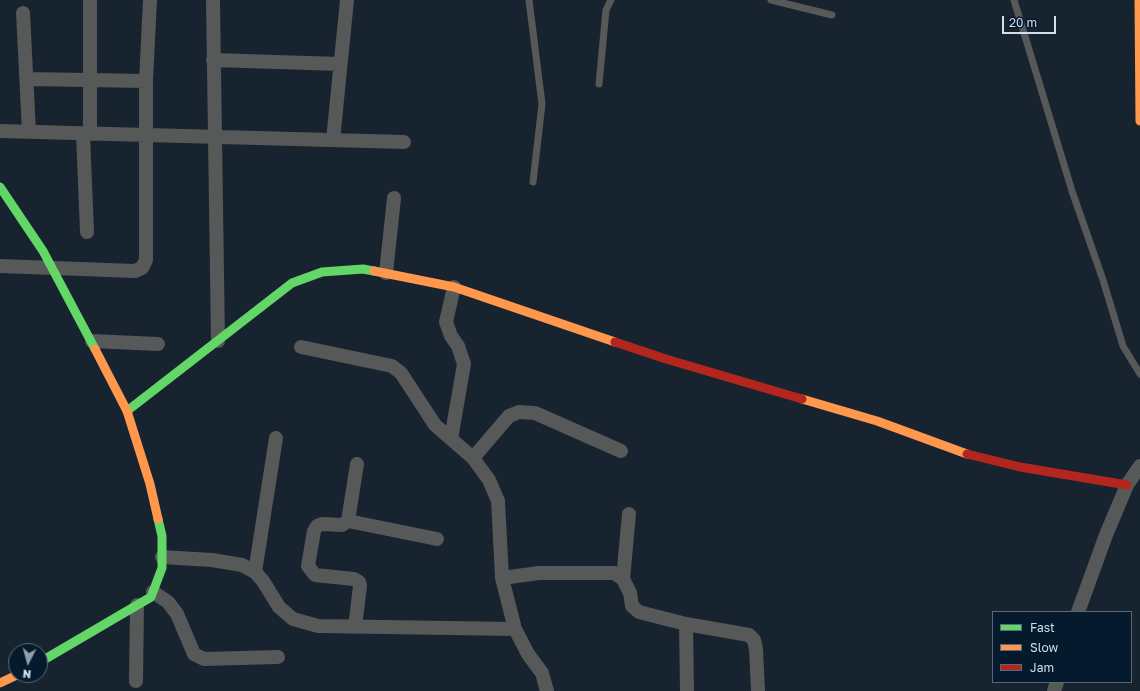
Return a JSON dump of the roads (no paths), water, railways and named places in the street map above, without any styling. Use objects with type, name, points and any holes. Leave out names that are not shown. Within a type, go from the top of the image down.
[{"type":"street","points":[[87,232],[87,134],[90,80],[90,0]]},
{"type":"street","points":[[0,266],[135,271],[142,268],[146,260],[146,81],[150,0]]},
{"type":"street","points":[[213,0],[218,341]]},
{"type":"street","points":[[333,140],[347,0]]},
{"type":"street","points":[[1139,0],[1140,121]]},
{"type":"street","points":[[24,13],[29,132]]},
{"type":"street","points":[[213,60],[340,64]]},
{"type":"street","points":[[27,79],[146,81]]},
{"type":"street","points":[[0,131],[404,142]]},
{"type":"street","points":[[0,187],[43,251],[92,341],[127,411],[150,484],[162,536],[162,568],[151,597],[48,657]]},
{"type":"street","points":[[386,273],[394,198]]},
{"type":"street","points":[[127,411],[292,283],[322,272],[363,269],[454,286],[666,359],[877,421],[964,453],[1020,468],[1127,485]]},
{"type":"street","points":[[451,439],[464,364],[458,346],[451,336],[446,322],[454,286]]},
{"type":"street","points":[[92,341],[158,344]]},
{"type":"street","points":[[301,347],[392,366],[401,373],[435,425],[473,458],[488,480],[498,501],[502,578],[515,629],[528,654],[542,674],[547,691]]},
{"type":"street","points":[[473,458],[509,416],[519,412],[535,412],[621,451]]},
{"type":"street","points":[[255,572],[276,438]]},
{"type":"street","points":[[348,521],[357,464]]},
{"type":"street","points":[[1078,611],[1106,535],[1127,485],[1140,466]]},
{"type":"street","points":[[623,579],[629,514]]},
{"type":"street","points":[[355,627],[360,586],[359,582],[354,579],[315,574],[308,566],[314,531],[317,526],[322,524],[342,525],[348,521],[437,539]]},
{"type":"street","points":[[162,557],[212,560],[242,565],[255,572],[263,581],[279,607],[293,619],[318,626],[515,629]]},
{"type":"street","points":[[502,578],[539,573],[614,573],[623,579],[630,593],[632,606],[639,612],[686,624],[749,635],[754,640],[758,691]]},
{"type":"street","points":[[153,592],[168,602],[177,614],[194,654],[204,660],[278,657]]},
{"type":"street","points":[[136,681],[138,605]]},
{"type":"street","points":[[686,624],[687,691]]},
{"type":"lane","points":[[529,0],[542,104],[533,182]]},
{"type":"lane","points":[[599,84],[606,10],[611,0]]},
{"type":"lane","points":[[771,0],[832,15]]},
{"type":"lane","points":[[1014,0],[1072,192],[1103,280],[1123,346],[1140,374]]}]
